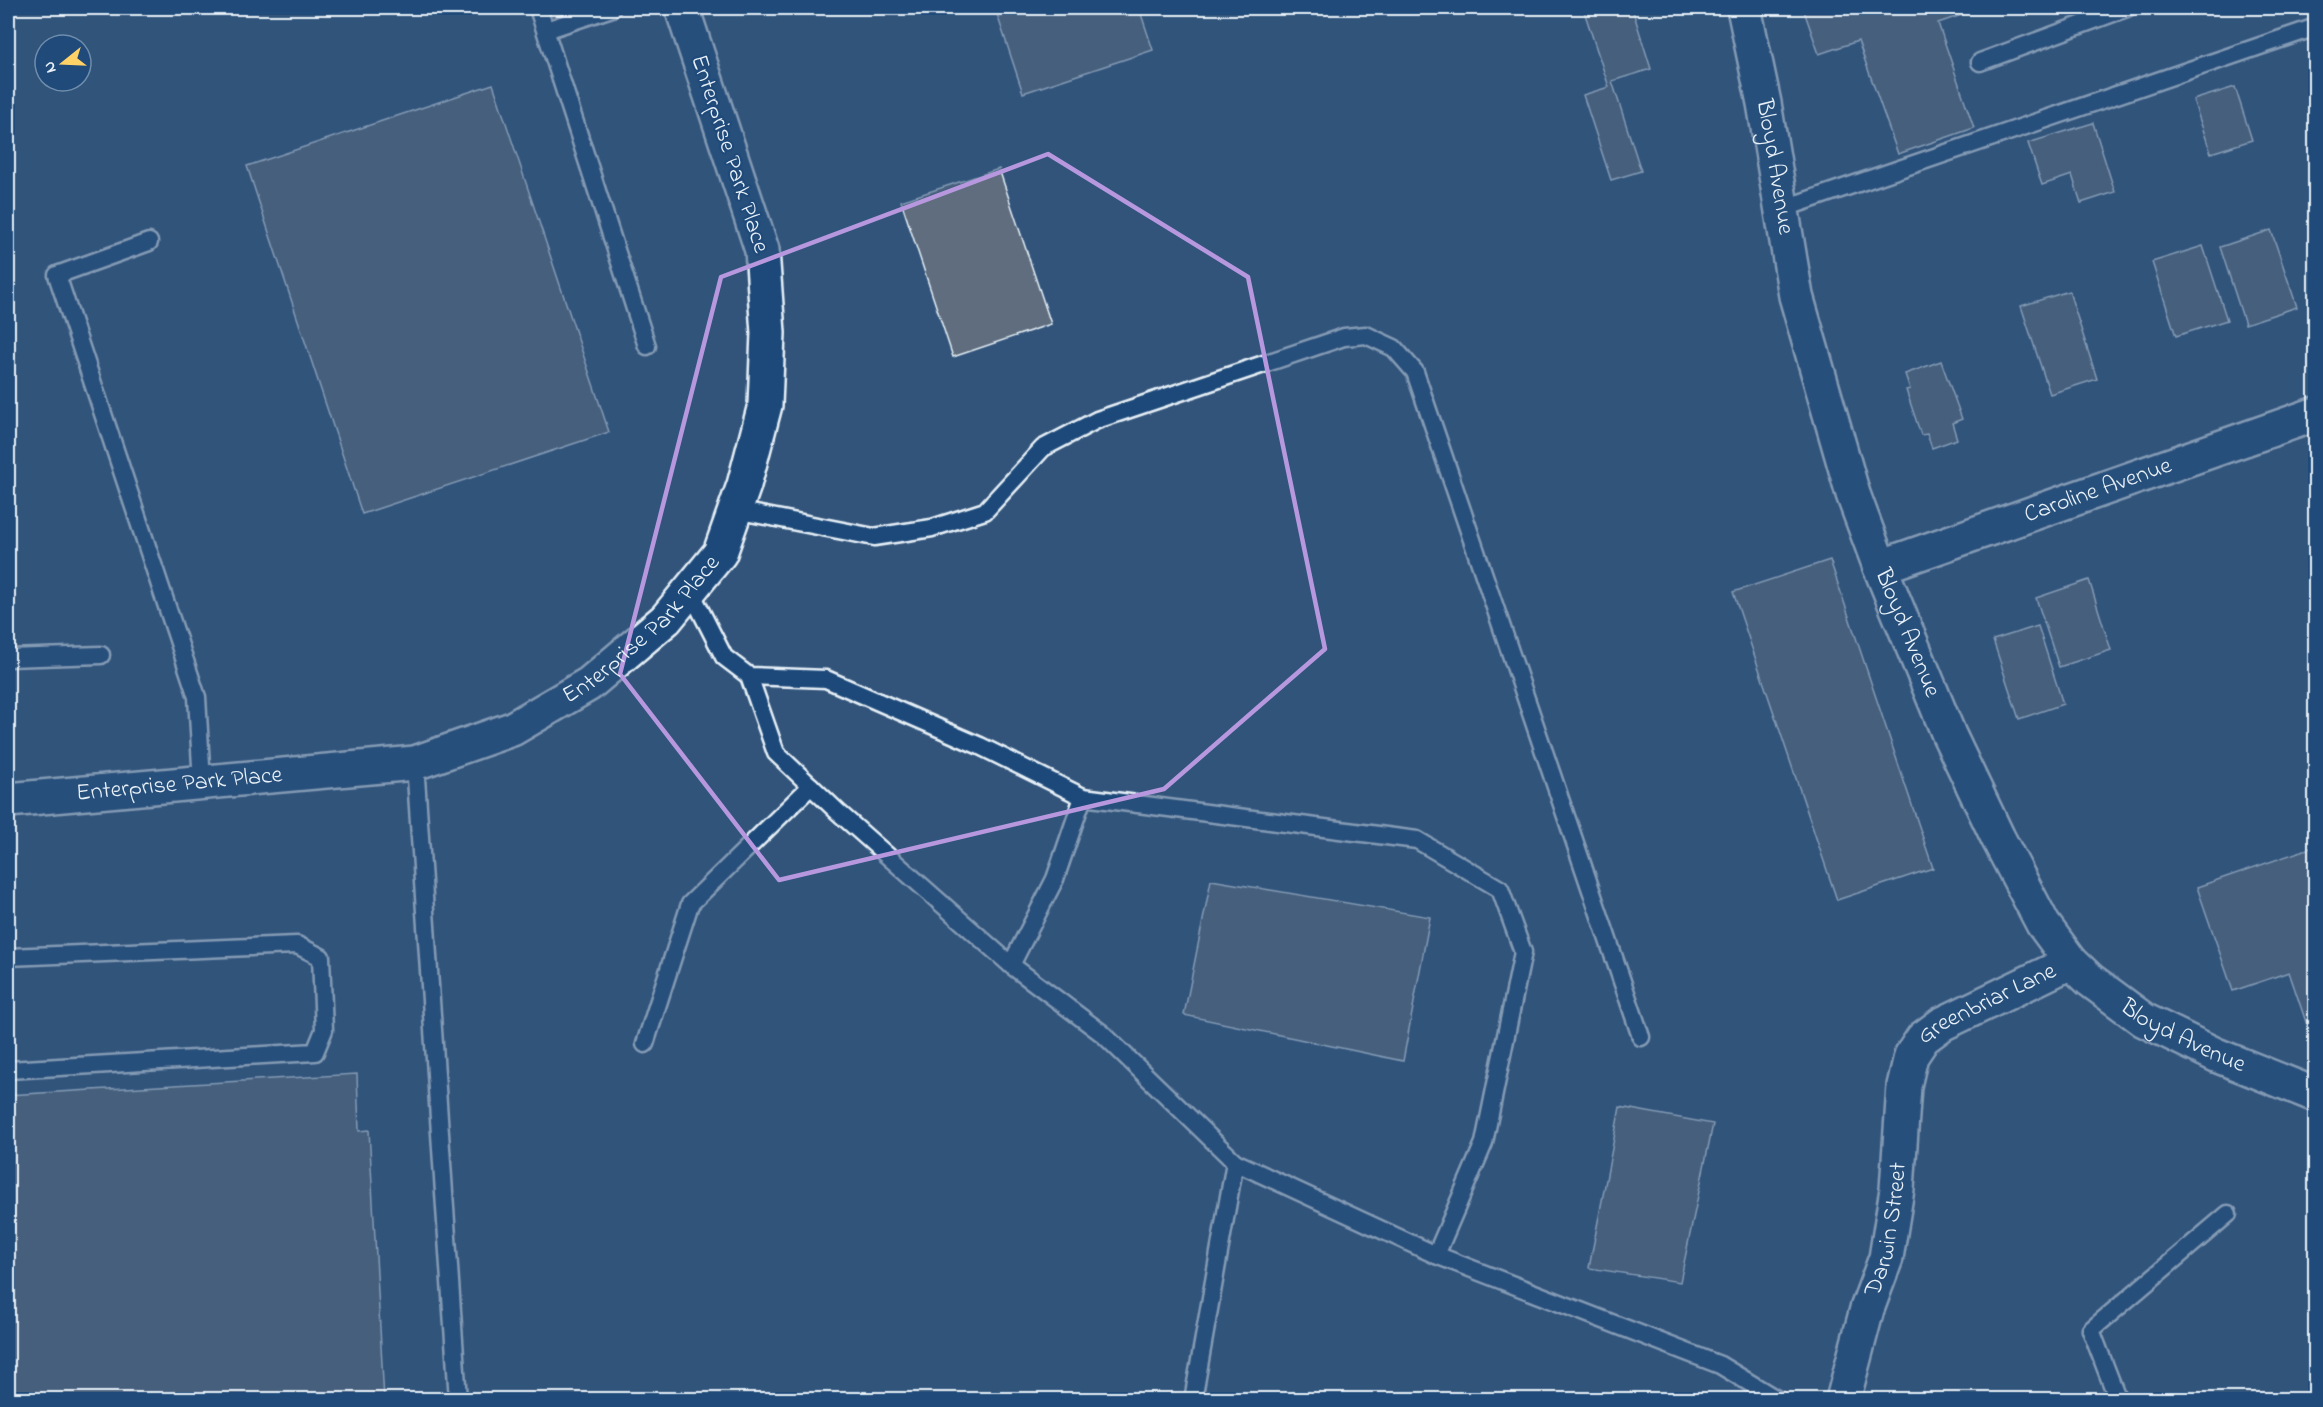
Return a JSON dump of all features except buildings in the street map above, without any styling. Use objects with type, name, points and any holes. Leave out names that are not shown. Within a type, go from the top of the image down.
[{"type":"street","name":"Enterprise Park Place","points":[[8,800],[415,763],[512,729],[589,684],[666,619],[720,553],[744,485],[765,405],[768,333],[762,250],[682,8]]},
{"type":"street","name":"Bloyd Avenue","points":[[1744,8],[1764,103],[1796,296],[1853,494],[1880,567],[1949,735],[1998,838],[2043,924],[2071,962],[2090,980],[2144,1020],[2216,1055],[2316,1095]]},
{"type":"street","name":"Caroline Avenue","points":[[1880,567],[2316,414]]},
{"type":"street","name":"Greenbriar Lane","points":[[1911,1056],[1923,1038],[1942,1024],[2071,962]]},
{"type":"street","name":"Darwin Street","points":[[1844,1400],[1867,1309],[1886,1258],[1897,1189],[1904,1086],[1911,1056]]},
{"type":"lane","points":[[538,8],[648,346]]},
{"type":"lane","points":[[546,30],[612,8]]},
{"type":"lane","points":[[1980,62],[2127,8]]},
{"type":"lane","points":[[1782,209],[2316,27]]},
{"type":"lane","points":[[149,242],[57,275],[197,697],[202,783]]},
{"type":"lane","points":[[735,510],[874,537],[932,528],[985,511],[1043,448],[1097,420],[1344,337],[1366,334],[1394,348],[1415,372],[1641,1037]]},
{"type":"lane","points":[[690,590],[724,657],[749,676],[776,753],[1011,965],[1103,1034],[1235,1162],[1436,1256],[1720,1365],[1778,1400]]},
{"type":"lane","points":[[8,658],[101,655]]},
{"type":"lane","points":[[749,676],[826,679],[980,746],[1083,798],[1417,840],[1500,889],[1523,952],[1484,1143],[1436,1256]]},
{"type":"lane","points":[[415,763],[458,1400]]},
{"type":"lane","points":[[645,1044],[690,904],[811,786]]},
{"type":"lane","points":[[1011,965],[1055,879],[1083,798]]},
{"type":"lane","points":[[8,957],[297,945],[321,957],[324,1030],[315,1052],[8,1070]]},
{"type":"lane","points":[[1193,1400],[1235,1162]]},
{"type":"lane","points":[[2118,1400],[2091,1330],[2228,1214]]},
{"type":"highlighted area","points":[[1048,154],[1248,277],[1325,649],[1164,789],[779,880],[620,674],[721,277]]}]
